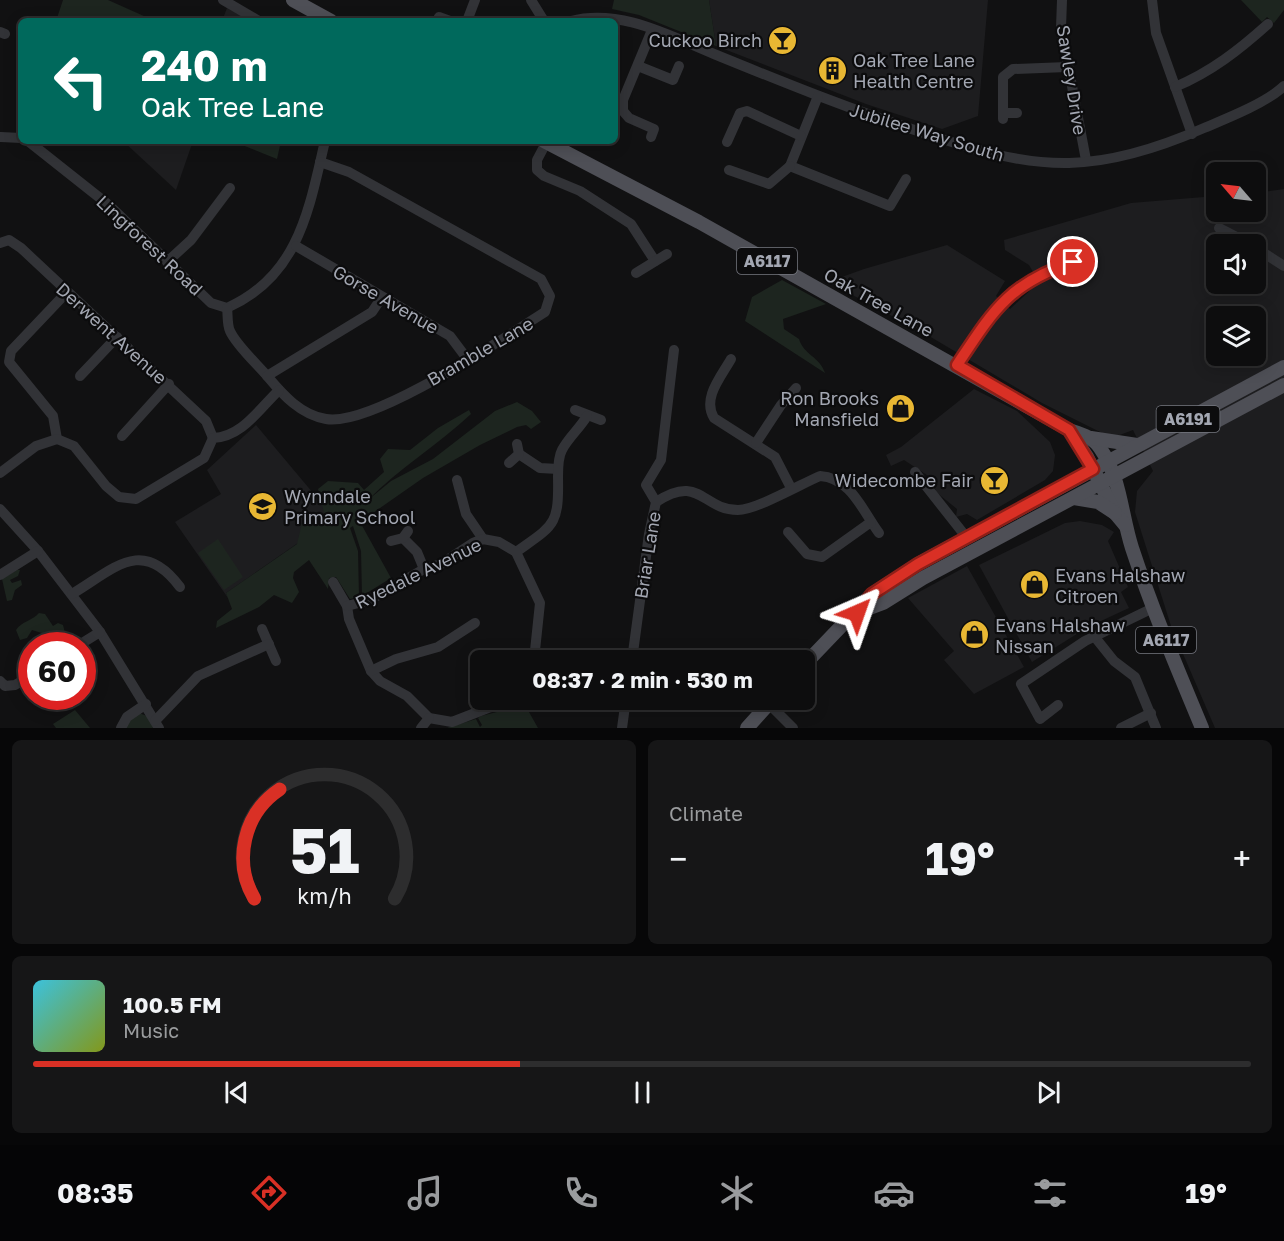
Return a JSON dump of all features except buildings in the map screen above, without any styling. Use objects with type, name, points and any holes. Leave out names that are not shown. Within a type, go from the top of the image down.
[{"type":"main road","points":[[293,0],[326,18]]},
{"type":"main road","name":"Oak Tree Lane","points":[[549,144],[699,222],[1069,430],[1087,436],[1139,445]]},
{"type":"main road","name":"A6191","points":[[1111,469],[1139,445],[1284,367]]},
{"type":"main road","name":"A6191","points":[[1111,469],[1191,435],[1284,385]]},
{"type":"main road","name":"Oak Tree Lane","points":[[1069,430],[1097,476]]},
{"type":"main road","name":"A6117","points":[[1087,436],[1098,445],[1111,469],[1124,509],[1125,525],[1153,608],[1202,728]]},
{"type":"main road","points":[[815,654],[857,613],[872,594],[918,564],[1027,505],[1111,469]]},
{"type":"main road","points":[[857,613],[883,603],[923,578],[1074,498],[1097,476]]},
{"type":"main road","name":"A6117","points":[[1097,476],[1115,513],[1125,525]]},
{"type":"main road","points":[[1074,498],[1098,502],[1115,513]]},
{"type":"main road","points":[[747,728],[763,710]]},
{"type":"street","points":[[223,0],[255,18]]},
{"type":"street","points":[[468,18],[476,0]]},
{"type":"street","points":[[531,0],[542,18]]},
{"type":"street","name":"Sawley Drive","points":[[1062,0],[1061,28],[1086,160]]},
{"type":"street","points":[[1152,0],[1156,33],[1192,134]]},
{"type":"street","name":"Jubilee Way South","points":[[618,19],[652,30],[863,115],[975,150],[1015,159],[1069,163],[1133,154],[1192,134],[1231,117],[1284,86]]},
{"type":"street","points":[[1175,87],[1203,75],[1238,51],[1268,24]]},
{"type":"street","points":[[651,137],[654,129],[629,118],[623,111],[623,100],[652,30]]},
{"type":"street","points":[[638,66],[672,80],[679,66]]},
{"type":"street","points":[[1017,113],[1003,116],[1003,77],[1013,69],[1067,68]]},
{"type":"street","points":[[729,170],[769,184],[790,166],[818,96]]},
{"type":"street","points":[[727,142],[740,113],[747,111],[801,135]]},
{"type":"street","points":[[0,137],[18,138]]},
{"type":"street","name":"Lingforest Road","points":[[32,144],[110,206],[211,303],[227,308]]},
{"type":"street","points":[[227,308],[245,301],[273,276],[296,246],[307,219],[324,144]]},
{"type":"street","points":[[544,144],[537,160],[537,170],[544,176],[580,192],[632,224],[655,261]]},
{"type":"street","name":"Bramble Lane","points":[[227,308],[230,331],[279,390],[303,411],[326,419],[354,418],[376,410],[468,360],[545,312],[550,296],[541,279],[349,172],[320,162]]},
{"type":"street","points":[[790,166],[890,206],[906,179]]},
{"type":"street","points":[[167,262],[191,240],[230,188]]},
{"type":"street","points":[[1219,228],[1231,234]]},
{"type":"street","name":"Derwent Avenue","points":[[0,243],[9,240],[117,337],[206,421],[213,438]]},
{"type":"street","name":"Gorse Avenue","points":[[296,246],[450,336],[468,360]]},
{"type":"street","points":[[636,273],[667,254]]},
{"type":"street","points":[[1266,254],[1284,266]]},
{"type":"street","points":[[957,365],[995,309],[1016,290],[1031,279],[1056,268],[1089,260]]},
{"type":"street","points":[[57,439],[53,416],[9,363],[11,351],[67,292]]},
{"type":"street","points":[[267,376],[372,312],[381,297]]},
{"type":"street","points":[[80,376],[117,337]]},
{"type":"street","name":"Briar Lane","points":[[633,650],[650,525],[656,502],[646,485],[661,460],[674,350]]},
{"type":"street","points":[[726,362],[711,396],[709,410],[714,418],[775,457],[791,488]]},
{"type":"street","points":[[122,436],[168,384]]},
{"type":"street","points":[[756,443],[781,405],[796,388]]},
{"type":"street","points":[[0,473],[36,446],[57,439],[74,446],[106,486],[119,497],[136,499],[204,458],[213,438],[225,438],[235,434],[279,390]]},
{"type":"street","points":[[575,410],[601,420]]},
{"type":"street","points":[[535,650],[540,603],[516,552],[546,531],[555,521],[559,509],[558,470],[561,450],[587,416]]},
{"type":"street","points":[[509,463],[518,449],[540,468],[558,470]]},
{"type":"street","points":[[915,472],[967,538]]},
{"type":"street","points":[[656,502],[676,491],[694,492],[723,507],[739,510],[755,506],[820,476],[832,477],[846,484],[879,533]]},
{"type":"street","points":[[457,480],[455,495],[483,539]]},
{"type":"street","points":[[0,509],[38,552],[100,632],[157,724],[198,676],[269,644]]},
{"type":"street","points":[[789,539],[807,554],[822,557],[871,522]]},
{"type":"street","points":[[401,537],[417,552],[424,569]]},
{"type":"street","name":"Ryedale Avenue","points":[[347,606],[370,600],[424,569],[441,564],[483,539],[499,542],[516,552]]},
{"type":"street","points":[[0,575],[38,552]]},
{"type":"street","points":[[72,594],[122,564],[138,558],[154,562],[172,575],[180,586]]},
{"type":"street","name":"Ryedale Avenue","points":[[333,582],[347,606],[349,619],[371,671]]},
{"type":"street","points":[[1058,705],[1042,723],[1021,684],[1094,636],[1153,608]]},
{"type":"street","points":[[476,623],[438,647],[396,659],[371,671],[381,681],[407,696],[429,718],[452,722],[483,710]]},
{"type":"street","points":[[262,629],[276,661]]},
{"type":"street","points":[[96,635],[100,632]]},
{"type":"street","points":[[1094,636],[1114,661],[1135,677],[1156,728]]},
{"type":"street","points":[[0,681],[10,686],[18,682]]},
{"type":"street","points":[[121,728],[127,717],[146,704]]},
{"type":"street","points":[[622,728],[624,710]]},
{"type":"street","points":[[778,710],[793,728]]},
{"type":"street","points":[[1121,728],[1151,713]]},
{"type":"street","points":[[421,728],[429,718]]},
{"type":"shaded area","points":[[63,0],[108,0],[148,18],[57,18]]},
{"type":"shaded area","points":[[614,0],[709,0],[716,46],[639,15],[612,9]]},
{"type":"shaded area","points":[[709,0],[988,0],[978,116],[942,129],[866,104],[716,46]]},
{"type":"shaded area","points":[[1241,0],[1284,0],[1284,10],[1274,23],[1267,17],[1262,22]]},
{"type":"shaded area","points":[[227,8],[246,18],[223,18]]},
{"type":"shaded area","points":[[126,144],[192,144],[176,190]]},
{"type":"shaded area","points":[[240,144],[280,144],[277,159]]},
{"type":"shaded area","points":[[1284,189],[1284,728],[1215,728],[1171,626],[1135,512],[1137,491],[1153,471],[1133,430],[1117,436],[1106,435],[1042,403],[924,333],[828,282],[947,245],[1005,281],[996,296],[1010,309],[1039,282],[1029,265],[1005,250],[1004,240],[1131,203],[1206,197],[1206,222],[1266,222],[1266,192]]},
{"type":"shaded area","points":[[782,280],[826,304],[783,319],[784,329],[799,339],[825,373],[745,321],[752,297]]},
{"type":"shaded area","points":[[974,389],[1017,411],[1050,442],[1055,455],[1053,471],[1045,480],[977,520],[967,514],[956,517],[957,509],[936,492],[933,479],[904,460],[891,466],[886,455],[901,447]]},
{"type":"shaded area","points":[[517,402],[532,411],[541,422],[531,429],[526,425],[517,427],[480,445],[423,478],[360,522],[391,578],[362,596],[361,551],[353,526],[350,528],[358,551],[359,597],[350,599],[336,577],[329,578],[328,589],[309,560],[294,572],[293,578],[299,592],[292,603],[274,595],[259,607],[216,628],[217,621],[232,609],[226,593],[297,544],[302,523],[311,515],[325,516],[318,489],[328,481],[358,483],[364,490],[384,472],[380,459],[388,449],[410,450],[438,428],[469,410],[471,414],[368,500],[391,481],[433,459],[495,411]]},
{"type":"shaded area","name":"Wynndale Primary School","points":[[256,425],[334,518],[226,593],[228,598],[175,522],[221,494],[207,470]]},
{"type":"shaded area","name":"Evans Halshaw Citroen","points":[[1080,521],[1102,525],[1114,532],[1108,541],[1128,587],[1121,592],[1129,608],[1088,627],[1032,662],[979,565],[1065,523]]},
{"type":"shaded area","points":[[218,539],[243,577],[224,590],[198,553]]},
{"type":"shaded area","name":"Evans Halshaw Nissan","points":[[967,566],[1024,667],[974,694],[944,660],[954,651],[908,598]]},
{"type":"shaded area","points":[[20,570],[18,576],[10,580],[12,583],[21,580],[22,585],[15,590],[12,600],[7,601],[2,579]]},
{"type":"shaded area","points":[[39,613],[45,614],[53,626],[58,623],[63,625],[65,632],[32,630],[31,632],[18,632],[18,635],[16,630]]},
{"type":"shaded area","points":[[75,710],[90,728],[56,728],[53,724]]},
{"type":"shaded area","points":[[505,710],[528,710],[538,728],[447,728],[476,719],[480,727],[482,725],[478,718]]},
{"type":"shaded area","points":[[139,713],[152,718],[153,728],[124,728],[130,719]]},
{"type":"place","name":"Cuckoo Birch","points":[[783,40]]},
{"type":"place","name":"Oak Tree Lane Health Centre","points":[[832,70]]},
{"type":"place","name":"Ron Brooks Mansfield","points":[[900,408]]},
{"type":"place","name":"Widecombe Fair","points":[[994,480]]},
{"type":"place","name":"Wynndale Primary School","points":[[263,506]]},
{"type":"place","name":"Evans Halshaw Citroen","points":[[1034,585]]},
{"type":"place","name":"Evans Halshaw Nissan","points":[[974,635]]},
{"type":"route","points":[[857,613],[872,594],[918,564],[1093,469],[1069,430],[957,365],[983,325],[1008,296],[1031,279],[1073,262]]}]
